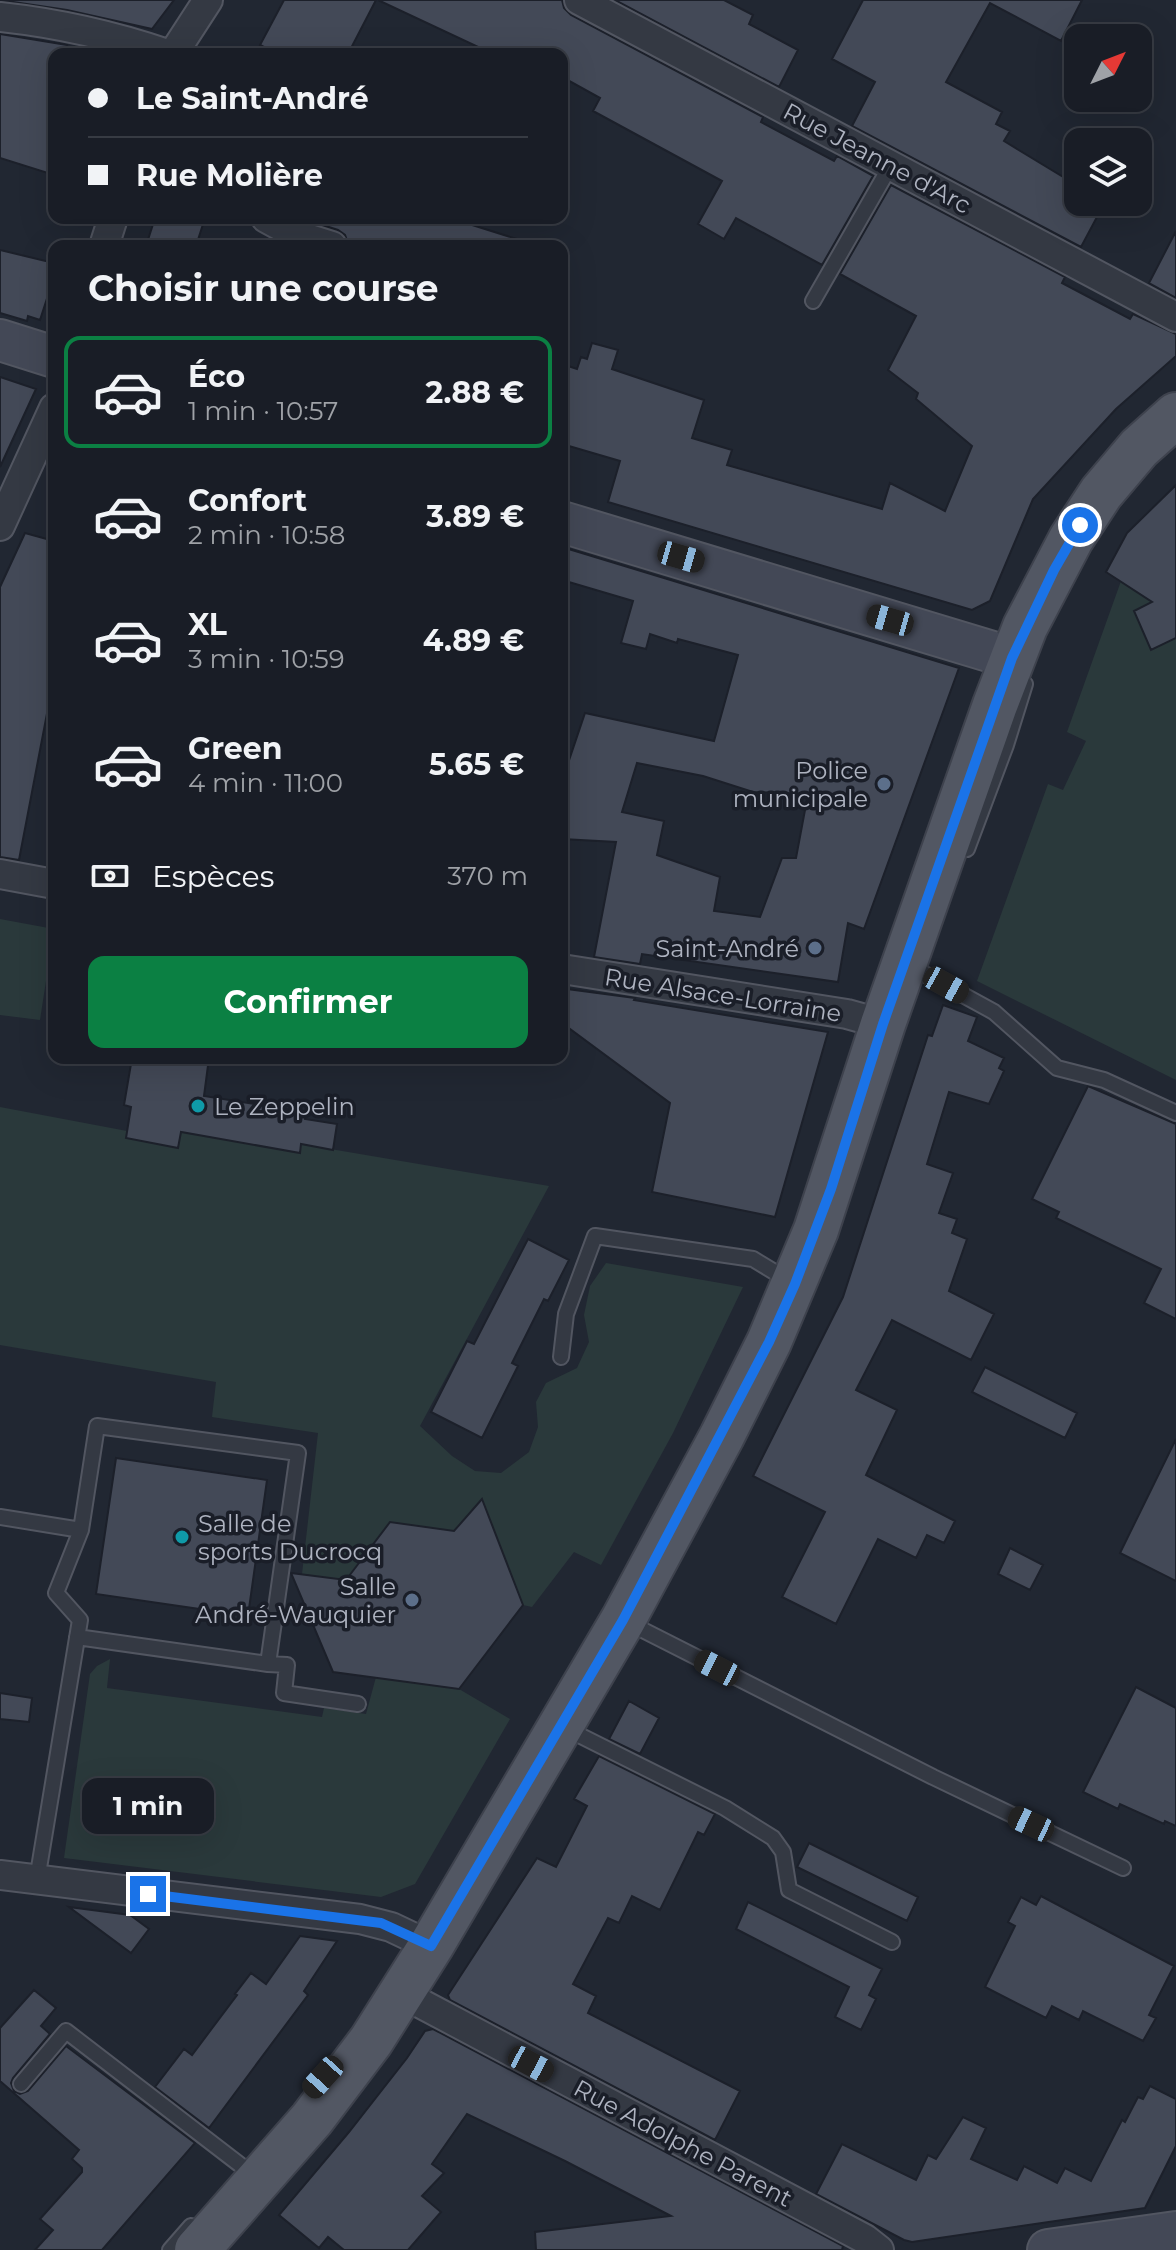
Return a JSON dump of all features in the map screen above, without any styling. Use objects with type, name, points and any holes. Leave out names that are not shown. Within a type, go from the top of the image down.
[{"type":"main road","points":[[201,2230],[246,2170],[343,2080],[623,1620],[741,1400],[795,1284],[831,1189],[866,1076],[917,971],[1054,570],[1101,493],[1139,448],[1176,415]]},
{"type":"street","points":[[174,48],[208,0]]},
{"type":"street","name":"Rue Jeanne d'Arc","points":[[579,0],[1176,317]]},
{"type":"street","points":[[11,12],[150,48]]},
{"type":"street","points":[[277,224],[313,240]]},
{"type":"street","points":[[0,340],[48,355]]},
{"type":"street","points":[[0,526],[48,421]]},
{"type":"street","points":[[568,524],[1026,655]]},
{"type":"street","points":[[0,874],[48,883]]},
{"type":"street","name":"Rue Alsace-Lorraine","points":[[568,970],[847,1014],[891,1024]]},
{"type":"street","name":"Rue Adolphe Parent","points":[[0,1875],[371,1921],[391,1927],[412,1966],[879,2250]]},
{"type":"street","points":[[1048,2250],[1176,2232]]},
{"type":"lane","points":[[813,301],[891,165]]},
{"type":"lane","points":[[962,864],[1006,745],[1026,655]]},
{"type":"lane","points":[[917,971],[994,1012],[1057,1068],[1104,1080],[1176,1113]]},
{"type":"lane","points":[[561,1357],[566,1314],[595,1236],[753,1259],[795,1284]]},
{"type":"lane","points":[[37,1880],[80,1620],[56,1593],[81,1530],[97,1426],[298,1453],[268,1664]]},
{"type":"lane","points":[[0,1517],[81,1530]]},
{"type":"lane","points":[[623,1620],[933,1777],[1123,1868]]},
{"type":"lane","points":[[77,1637],[287,1665],[284,1693],[358,1704]]},
{"type":"lane","points":[[561,1726],[725,1808],[773,1838],[783,1852],[789,1890],[892,1942]]},
{"type":"lane","points":[[21,2084],[66,2031],[246,2170]]},
{"type":"lane","points":[[170,2250],[201,2230]]},
{"type":"shaded area","points":[[1121,581],[1176,593],[1176,1080],[977,981],[1048,784],[1063,790],[1086,741],[1067,732]]},
{"type":"shaded area","points":[[0,919],[48,928],[48,968],[40,1020],[0,1015]]},
{"type":"shaded area","points":[[0,1107],[127,1131],[126,1138],[178,1148],[181,1132],[300,1152],[301,1144],[549,1186],[420,1426],[452,1456],[475,1471],[501,1473],[529,1452],[538,1427],[536,1402],[546,1383],[577,1368],[589,1342],[584,1315],[590,1286],[606,1263],[743,1287],[673,1433],[601,1565],[574,1552],[532,1607],[523,1605],[485,1507],[475,1507],[454,1531],[390,1522],[346,1580],[302,1574],[318,1433],[212,1417],[216,1382],[0,1345]]},
{"type":"shaded area","points":[[110,1659],[107,1688],[322,1717],[324,1708],[366,1714],[376,1677],[459,1689],[510,1719],[415,1884],[381,1897],[64,1858],[90,1674]]},
{"type":"building","points":[[0,0],[174,0],[152,29],[67,10]]},
{"type":"building","points":[[284,0],[376,0],[351,48],[266,48],[260,45]]},
{"type":"building","points":[[378,0],[562,0],[564,8],[571,15],[763,117],[761,122],[834,161],[837,156],[873,176],[822,265],[736,218],[724,239],[698,224],[722,181],[593,111],[600,98],[568,80],[568,48],[480,48]]},
{"type":"building","points":[[615,0],[724,0],[753,15],[749,24],[798,50],[779,87]]},
{"type":"building","points":[[863,0],[1082,0],[1070,24],[1064,24],[1061,41],[990,3],[946,82],[1002,112],[996,124],[1010,131],[1004,141],[1064,177],[1064,216],[1098,216],[1081,247],[852,126],[875,82],[832,59]]},
{"type":"building","points":[[0,34],[67,45],[66,48],[48,48],[48,173],[0,158]]},
{"type":"building","points":[[891,185],[1065,277],[1062,283],[1130,319],[1133,314],[1176,334],[1176,356],[1116,409],[1033,499],[990,601],[972,610],[608,502],[620,461],[568,446],[568,366],[577,369],[581,357],[587,359],[592,343],[618,350],[612,369],[704,400],[692,438],[732,450],[727,465],[882,509],[890,483],[945,511],[972,446],[916,399],[918,393],[888,370],[916,316],[840,274]]},
{"type":"building","points":[[153,224],[203,224],[198,240],[148,240]]},
{"type":"building","points":[[320,224],[469,224],[520,240],[347,240],[338,230]]},
{"type":"building","points":[[1176,231],[1176,298],[1149,283]]},
{"type":"building","points":[[0,250],[48,262],[48,295],[40,320],[28,316],[27,321],[0,313]]},
{"type":"building","points":[[0,377],[36,389],[0,467]]},
{"type":"building","points":[[1176,485],[1176,638],[1151,650],[1134,611],[1152,602],[1106,572],[1127,533]]},
{"type":"building","points":[[25,533],[48,539],[48,708],[19,860],[0,857],[0,587]]},
{"type":"building","points":[[568,549],[959,668],[864,929],[848,923],[838,982],[642,954],[640,964],[594,957],[616,842],[568,839],[568,763],[585,713],[714,741],[738,655],[678,639],[677,643],[650,634],[646,649],[621,643],[633,601],[568,582]],"holes":[[[637,763],[703,776],[753,792],[808,794],[796,858],[782,858],[760,917],[714,911],[720,877],[657,855],[664,821],[622,812]]]},
{"type":"building","points":[[568,989],[828,1032],[775,1217],[652,1192],[670,1103],[568,1027]]},
{"type":"building","points":[[943,1005],[977,1017],[968,1041],[1004,1058],[999,1068],[1004,1071],[989,1104],[949,1092],[927,1164],[953,1173],[939,1213],[957,1219],[952,1233],[967,1239],[949,1291],[994,1314],[971,1360],[892,1320],[856,1390],[897,1410],[866,1475],[955,1521],[944,1543],[927,1535],[916,1558],[878,1539],[836,1624],[782,1597],[825,1512],[753,1476],[843,1297],[928,1035],[932,1036]]},
{"type":"building","name":"Le Zeppelin","points":[[131,1064],[208,1064],[204,1096],[306,1112],[305,1119],[337,1124],[333,1150],[301,1144],[300,1153],[181,1132],[178,1148],[126,1138],[131,1107],[124,1105]]},
{"type":"building","points":[[1088,1086],[1176,1124],[1176,1319],[1144,1303],[1161,1269],[1056,1218],[1059,1212],[1032,1199]]},
{"type":"building","points":[[528,1239],[569,1260],[548,1301],[544,1299],[512,1363],[518,1366],[482,1438],[431,1412],[467,1341],[474,1344]]},
{"type":"building","points":[[985,1367],[1077,1413],[1065,1438],[972,1392]]},
{"type":"building","points":[[1176,1439],[1176,1581],[1120,1553]]},
{"type":"building","name":"Salle de sports Ducrocq","points":[[116,1458],[267,1480],[248,1616],[96,1594]]},
{"type":"building","name":"Salle André-Wauquier","points":[[482,1499],[523,1605],[459,1689],[333,1672],[291,1573],[346,1580],[390,1522],[454,1531]]},
{"type":"building","points":[[1010,1548],[1043,1565],[1030,1590],[998,1574]]},
{"type":"building","points":[[1136,1687],[1176,1708],[1176,1826],[1165,1821],[1164,1824],[1120,1804],[1118,1809],[1083,1792]]},
{"type":"building","points":[[0,1693],[32,1698],[29,1722],[0,1719]]},
{"type":"building","points":[[629,1701],[659,1718],[640,1754],[609,1739]]},
{"type":"building","points":[[599,1756],[715,1814],[704,1835],[698,1832],[660,1910],[632,1896],[619,1923],[608,1918],[573,1984],[596,1996],[588,2013],[740,2091],[715,2140],[450,2000],[448,1995],[537,1858],[556,1867],[587,1806],[574,1799]]},
{"type":"building","points":[[809,1843],[918,1897],[907,1921],[797,1867]]},
{"type":"building","points":[[1041,1896],[1174,1966],[1149,2015],[1156,2018],[1143,2041],[1083,2011],[1079,2020],[1052,2006],[1046,2018],[985,1987],[1015,1926],[1008,1922],[1021,1897],[1036,1905]]},
{"type":"building","points":[[748,1902],[882,1969],[869,1995],[876,1999],[861,2030],[835,2017],[849,1987],[736,1929]]},
{"type":"building","points":[[69,1907],[130,1915],[149,1929],[131,1953]]},
{"type":"building","points":[[300,1936],[337,1941],[304,1991],[308,1995],[209,2128],[155,2087],[184,2049],[192,2055],[251,1973],[266,1984]]},
{"type":"building","points":[[34,1990],[56,2008],[41,2026],[50,2034],[13,2078],[14,2091],[20,2094],[28,2091],[66,2046],[195,2143],[102,2250],[35,2250],[53,2230],[40,2219],[82,2172],[82,2168],[72,2159],[79,2150],[0,2081],[0,2028]]},
{"type":"building","points":[[433,2029],[843,2246],[842,2250],[536,2250],[535,2232],[671,2216],[467,2114],[432,2164],[444,2173],[422,2196],[441,2212],[408,2250],[344,2250],[328,2237],[319,2248],[279,2215],[349,2132],[425,2031]]},
{"type":"building","points":[[1150,2086],[1176,2099],[1176,2146],[1145,2208],[912,2242],[816,2194],[842,2144],[916,2180],[928,2155],[936,2159],[963,2117],[986,2128],[971,2159],[1017,2180],[1024,2166],[1057,2183],[1065,2168],[1091,2181],[1122,2120],[1125,2122],[1138,2097],[1143,2099]]},
{"type":"place","name":"Police municipale","points":[[884,784]]},
{"type":"place","name":"Saint-André","points":[[815,948]]},
{"type":"place","name":"Le Zeppelin","points":[[198,1106]]},
{"type":"place","name":"Salle de sports Ducrocq","points":[[182,1537]]},
{"type":"place","name":"Salle André-Wauquier","points":[[412,1600]]},
{"type":"route","points":[[148,1894],[360,1919],[381,1923],[431,1946],[623,1620],[769,1342],[831,1189],[883,1024],[1012,658],[1054,570],[1080,525]]}]
